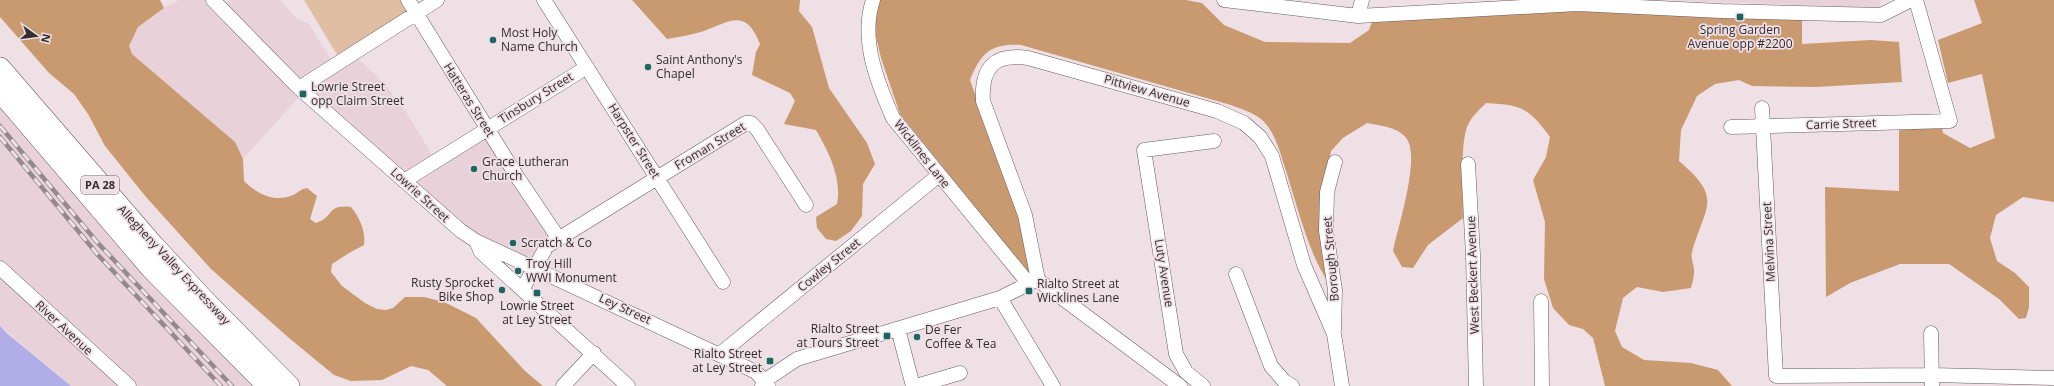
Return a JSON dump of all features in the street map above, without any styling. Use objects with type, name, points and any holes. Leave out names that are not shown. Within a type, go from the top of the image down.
[{"type":"highway","name":"Allegheny Valley Expressway","points":[[0,68],[143,234],[203,300],[289,386]]},
{"type":"highway","name":"Allegheny Valley Expressway","points":[[0,91],[151,268],[268,386]]},
{"type":"highway","points":[[203,300],[302,386]]},
{"type":"highway","points":[[205,324],[256,386]]},
{"type":"street","name":"Hatteras Street","points":[[408,0],[487,129],[559,239]]},
{"type":"street","points":[[299,88],[438,0]]},
{"type":"street","name":"Harpster Street","points":[[544,0],[723,282]]},
{"type":"street","name":"Wicklines Lane","points":[[873,0],[868,16],[868,35],[873,63],[885,100],[893,118],[939,175],[1033,282],[1180,386]]},
{"type":"street","points":[[1224,0],[1358,16],[1577,4],[1721,11],[1881,15],[1910,0]]},
{"type":"street","points":[[1358,16],[1362,0]]},
{"type":"street","points":[[1881,15],[1885,0]]},
{"type":"street","name":"Carrie Street","points":[[1731,127],[1950,121],[1916,0]]},
{"type":"street","name":"Lowrie Street","points":[[221,2],[299,88],[460,231],[476,241],[481,252],[523,288],[628,386]]},
{"type":"street","name":"Pittview Avenue","points":[[1033,282],[1025,215],[983,101],[982,88],[986,73],[998,60],[1007,57],[1028,58],[1217,111],[1244,123],[1260,137],[1272,156],[1304,265],[1334,334],[1342,386]]},
{"type":"street","name":"Tinsbury Street","points":[[404,181],[587,67]]},
{"type":"street","name":"Melvina Street","points":[[1762,108],[1776,376],[1932,380]]},
{"type":"street","name":"Froman Street","points":[[523,288],[542,252],[547,246],[746,123],[751,123],[757,129],[806,205]]},
{"type":"street","name":"Luty Avenue","points":[[1203,386],[1186,372],[1176,354],[1144,150],[1214,140]]},
{"type":"street","name":"Borough Street","points":[[1334,334],[1335,290],[1326,231],[1328,192],[1335,162]]},
{"type":"street","name":"West Beckert Avenue","points":[[1468,164],[1473,255],[1476,386]]},
{"type":"street","name":"Cowley Street","points":[[720,354],[939,175]]},
{"type":"street","name":"Ley Street","points":[[476,241],[535,267],[720,354],[756,372],[765,384]]},
{"type":"street","name":"River Avenue","points":[[0,268],[129,386]]},
{"type":"street","points":[[1236,274],[1271,366],[1284,381],[1292,386]]},
{"type":"street","points":[[765,384],[797,359],[1000,298],[1033,282]]},
{"type":"street","points":[[1000,298],[1053,386]]},
{"type":"street","points":[[1541,301],[1542,386]]},
{"type":"street","points":[[898,329],[914,386],[960,373]]},
{"type":"street","points":[[1931,333],[1932,380],[2054,378]]},
{"type":"street","points":[[563,386],[594,353]]},
{"type":"shaded area","points":[[0,0],[160,0],[164,8],[138,27],[129,46],[132,54],[235,142],[243,159],[244,181],[249,186],[260,193],[273,198],[293,195],[307,188],[317,196],[310,219],[316,223],[326,218],[334,209],[338,207],[351,207],[362,225],[364,245],[332,264],[331,272],[342,286],[365,303],[377,309],[386,310],[393,308],[405,297],[424,297],[444,302],[476,318],[525,371],[543,386],[447,386],[428,370],[411,366],[382,380],[351,381],[334,375],[289,338],[211,269],[146,197],[105,146],[88,114],[74,94],[49,73],[0,17]]},
{"type":"shaded area","points":[[179,0],[205,0],[224,23],[300,96],[243,159],[234,142],[132,54],[129,46],[138,27],[164,8]]},
{"type":"shaded area","points":[[231,0],[280,0],[297,19],[308,23],[335,65],[353,54],[383,82],[406,112],[436,161],[487,129],[559,239],[535,267],[476,241],[219,7]]},
{"type":"shaded area","points":[[304,0],[401,0],[410,13],[339,58]]},
{"type":"shaded area","points":[[632,0],[800,0],[799,11],[812,27],[829,88],[867,143],[875,164],[863,184],[862,216],[851,231],[836,241],[826,239],[817,228],[816,217],[837,204],[838,185],[830,156],[816,130],[784,124],[795,101],[790,93],[752,75],[756,52],[760,44],[749,25],[742,21],[736,20],[701,32],[667,39]]},
{"type":"shaded area","points":[[879,0],[1186,0],[1202,3],[1224,25],[1265,42],[1350,43],[1369,30],[1372,22],[1551,9],[1802,19],[1802,44],[1871,40],[1899,42],[1902,82],[1816,87],[1752,86],[1739,80],[1715,84],[1697,96],[1681,130],[1679,161],[1702,185],[1706,194],[1707,203],[1692,252],[1694,277],[1691,288],[1663,292],[1637,287],[1623,298],[1615,331],[1622,347],[1644,360],[1691,363],[1718,370],[1732,386],[1605,386],[1593,338],[1583,329],[1569,325],[1553,308],[1544,279],[1545,222],[1533,180],[1546,157],[1550,137],[1536,120],[1524,110],[1509,105],[1486,103],[1475,114],[1467,127],[1463,146],[1463,218],[1428,245],[1413,268],[1402,267],[1393,251],[1409,179],[1411,151],[1408,141],[1405,136],[1396,130],[1367,123],[1343,138],[1331,151],[1327,173],[1338,271],[1334,289],[1318,265],[1311,249],[1276,142],[1270,129],[1261,119],[1231,105],[1021,45],[995,48],[988,52],[978,63],[970,80],[1019,219],[1032,278],[900,114],[881,58],[872,19]]},
{"type":"shaded area","points":[[1668,0],[1881,0],[1879,8]]},
{"type":"shaded area","points":[[1974,0],[2054,0],[2054,202],[2023,197],[1996,215],[1990,238],[1997,261],[2015,273],[2029,287],[2029,307],[2026,318],[2019,319],[1999,299],[1949,264],[1900,264],[1850,283],[1826,297],[1825,187],[1899,191],[1899,130],[1942,127],[1943,133],[1970,148],[1995,138],[1982,74],[1948,83],[1938,40],[1982,23]]},
{"type":"shaded area","points":[[0,91],[268,386],[71,386],[0,326]]},
{"type":"water","points":[[0,326],[9,335],[71,386],[0,386]]},
{"type":"railway","points":[[0,126],[97,242],[232,386]]},
{"type":"railway","points":[[0,137],[98,255],[221,386]]},
{"type":"place","name":"Spring Garden Avenue opp #2200","points":[[1740,17]]},
{"type":"place","name":"Most Holy Name Church","points":[[493,40]]},
{"type":"place","name":"Saint Anthony's Chapel","points":[[648,67]]},
{"type":"place","name":"Lowrie Street opp Claim Street","points":[[303,94]]},
{"type":"place","name":"Grace Lutheran Church","points":[[474,169]]},
{"type":"place","name":"Scratch & Co","points":[[513,243]]},
{"type":"place","name":"Troy Hill WWI Monument","points":[[518,271]]},
{"type":"place","name":"Rusty Sprocket Bike Shop","points":[[502,290]]},
{"type":"place","name":"Rialto Street at Wicklines Lane","points":[[1029,291]]},
{"type":"place","name":"Lowrie Street at Ley Street","points":[[537,293]]},
{"type":"place","name":"Rialto Street at Tours Street","points":[[887,336]]},
{"type":"place","name":"De Fer Coffee & Tea","points":[[917,337]]},
{"type":"place","name":"Rialto Street at Ley Street","points":[[770,361]]}]
